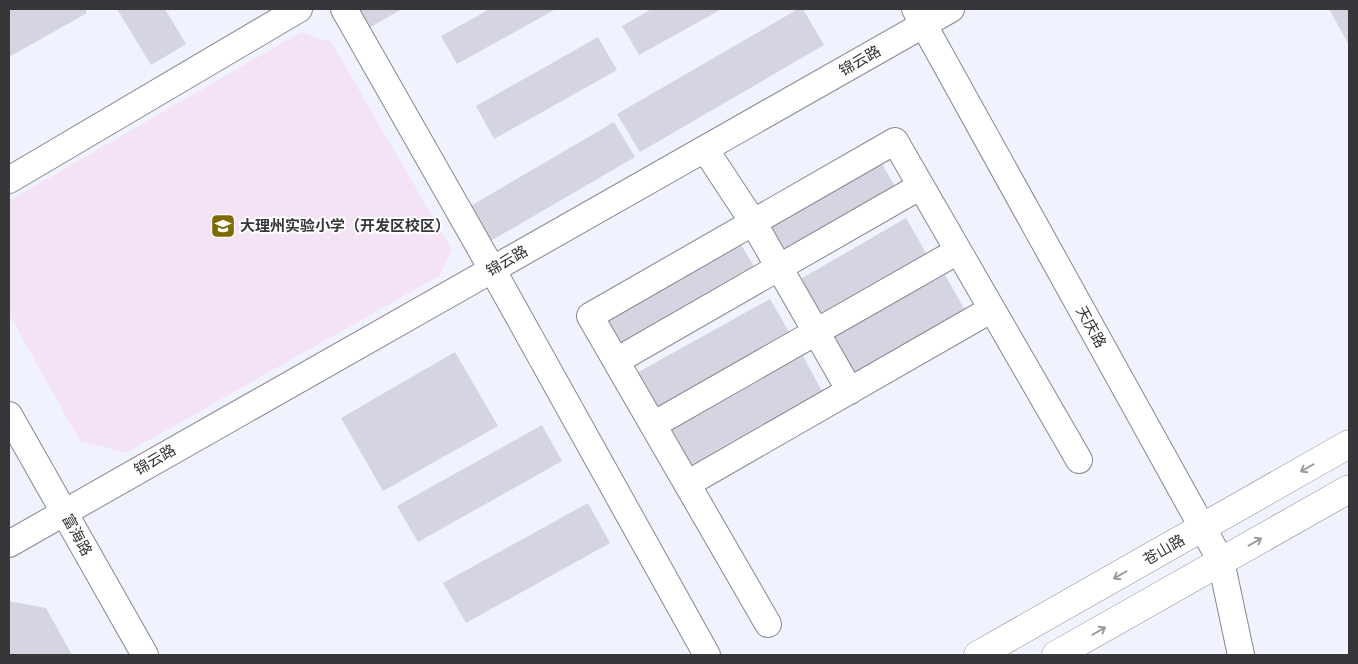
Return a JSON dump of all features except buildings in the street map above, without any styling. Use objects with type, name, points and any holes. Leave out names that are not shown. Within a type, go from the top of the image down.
[{"type":"main road","name":"苍山路","points":[[978,655],[1349,444]]},
{"type":"main road","points":[[1056,655],[1349,489]]},
{"type":"street","points":[[9,180],[298,9]]},
{"type":"street","points":[[344,9],[492,269],[707,655]]},
{"type":"street","name":"锦云路","points":[[9,544],[704,149],[919,16],[951,9]]},
{"type":"street","name":"天庆路","points":[[919,16],[1221,562],[1241,655]]},
{"type":"street","points":[[768,624],[590,316],[895,141],[1079,460]]},
{"type":"street","points":[[704,149],[753,222],[850,391]]},
{"type":"street","points":[[616,361],[921,186]]},
{"type":"street","points":[[653,426],[958,251]]},
{"type":"street","points":[[687,484],[992,309]]},
{"type":"street","name":"富海路","points":[[9,415],[145,655]]},
{"type":"shaded area","name":"大理州实验小学（开发区校区）","points":[[301,32],[331,42],[452,250],[439,276],[126,453],[80,441],[9,314],[9,201]]},
{"type":"place","name":"大理州实验小学（开发区校区）","points":[[223,226]]}]
